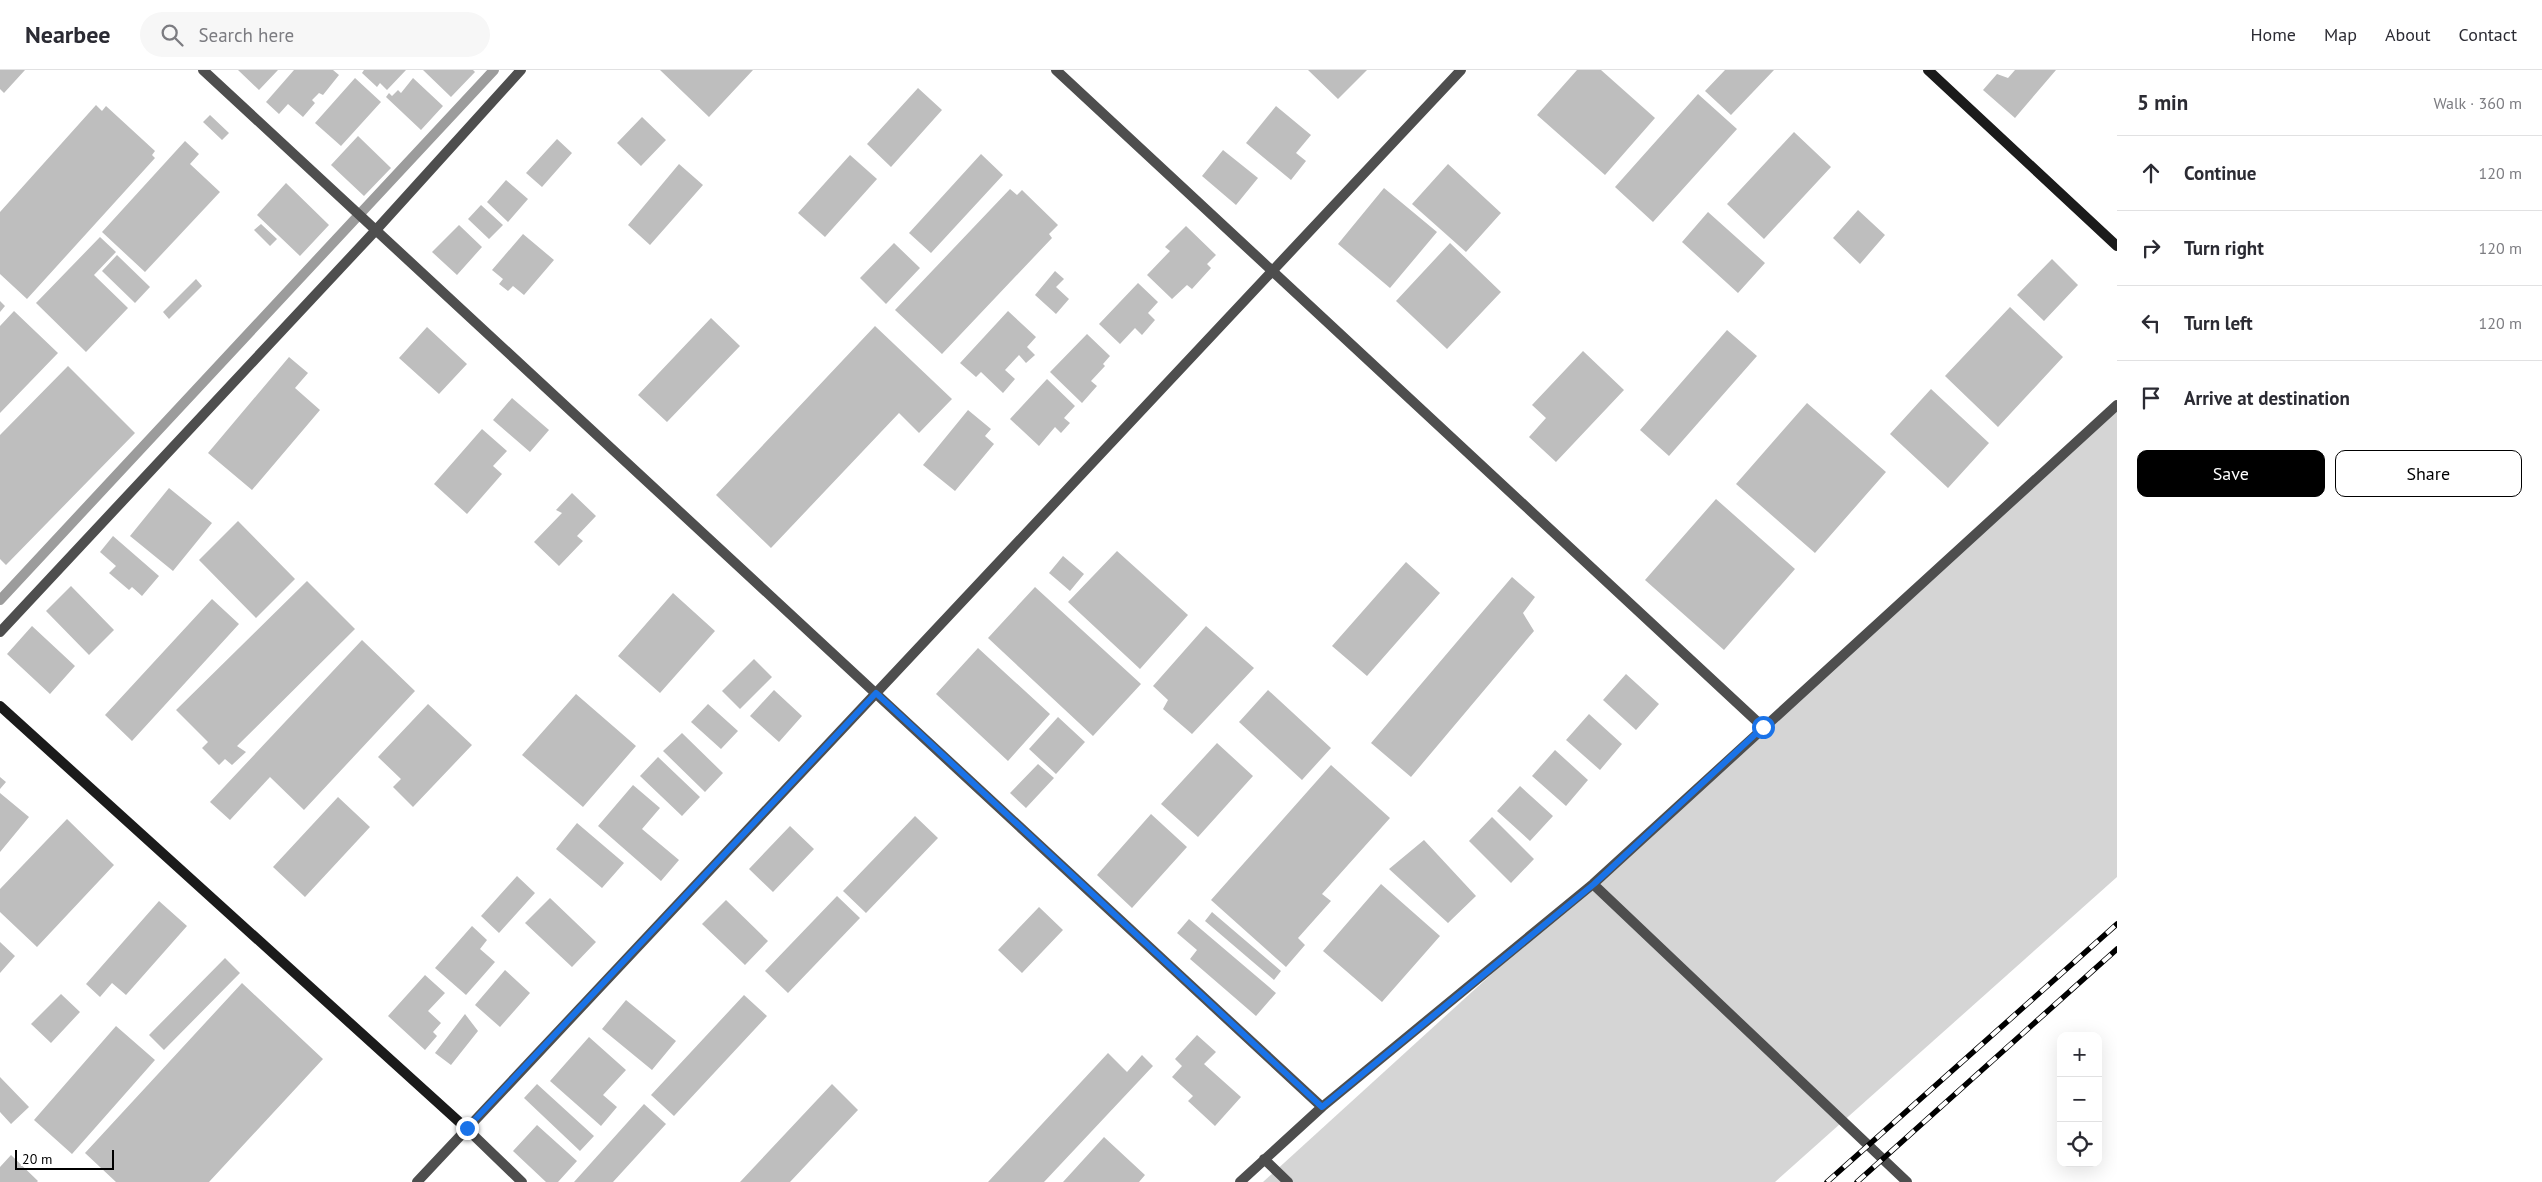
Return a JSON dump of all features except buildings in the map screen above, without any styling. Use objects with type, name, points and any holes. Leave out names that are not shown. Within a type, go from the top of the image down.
[{"type":"street","points":[[203,70],[1322,1107]]},
{"type":"street","points":[[0,632],[376,230],[521,70]]},
{"type":"street","points":[[1056,70],[1763,727]]},
{"type":"street","points":[[417,1182],[1461,70]]},
{"type":"street","points":[[1928,70],[2117,246]]},
{"type":"street","points":[[1240,1182],[1322,1107],[1594,884],[1763,727],[2117,405]]},
{"type":"street","points":[[0,706],[467,1128],[522,1182]]},
{"type":"street","points":[[1594,884],[1907,1182]]},
{"type":"street","points":[[1264,1159],[1288,1182]]},
{"type":"shaded area","points":[[2117,405],[2117,877],[1775,1182],[1263,1182]]},
{"type":"waterway","points":[[0,600],[494,70]]},
{"type":"railway","points":[[1827,1182],[2117,924]]},
{"type":"railway","points":[[1857,1182],[2117,949]]},
{"type":"route","points":[[467,1128],[876,693],[1322,1107],[1594,884],[1763,727]]}]
